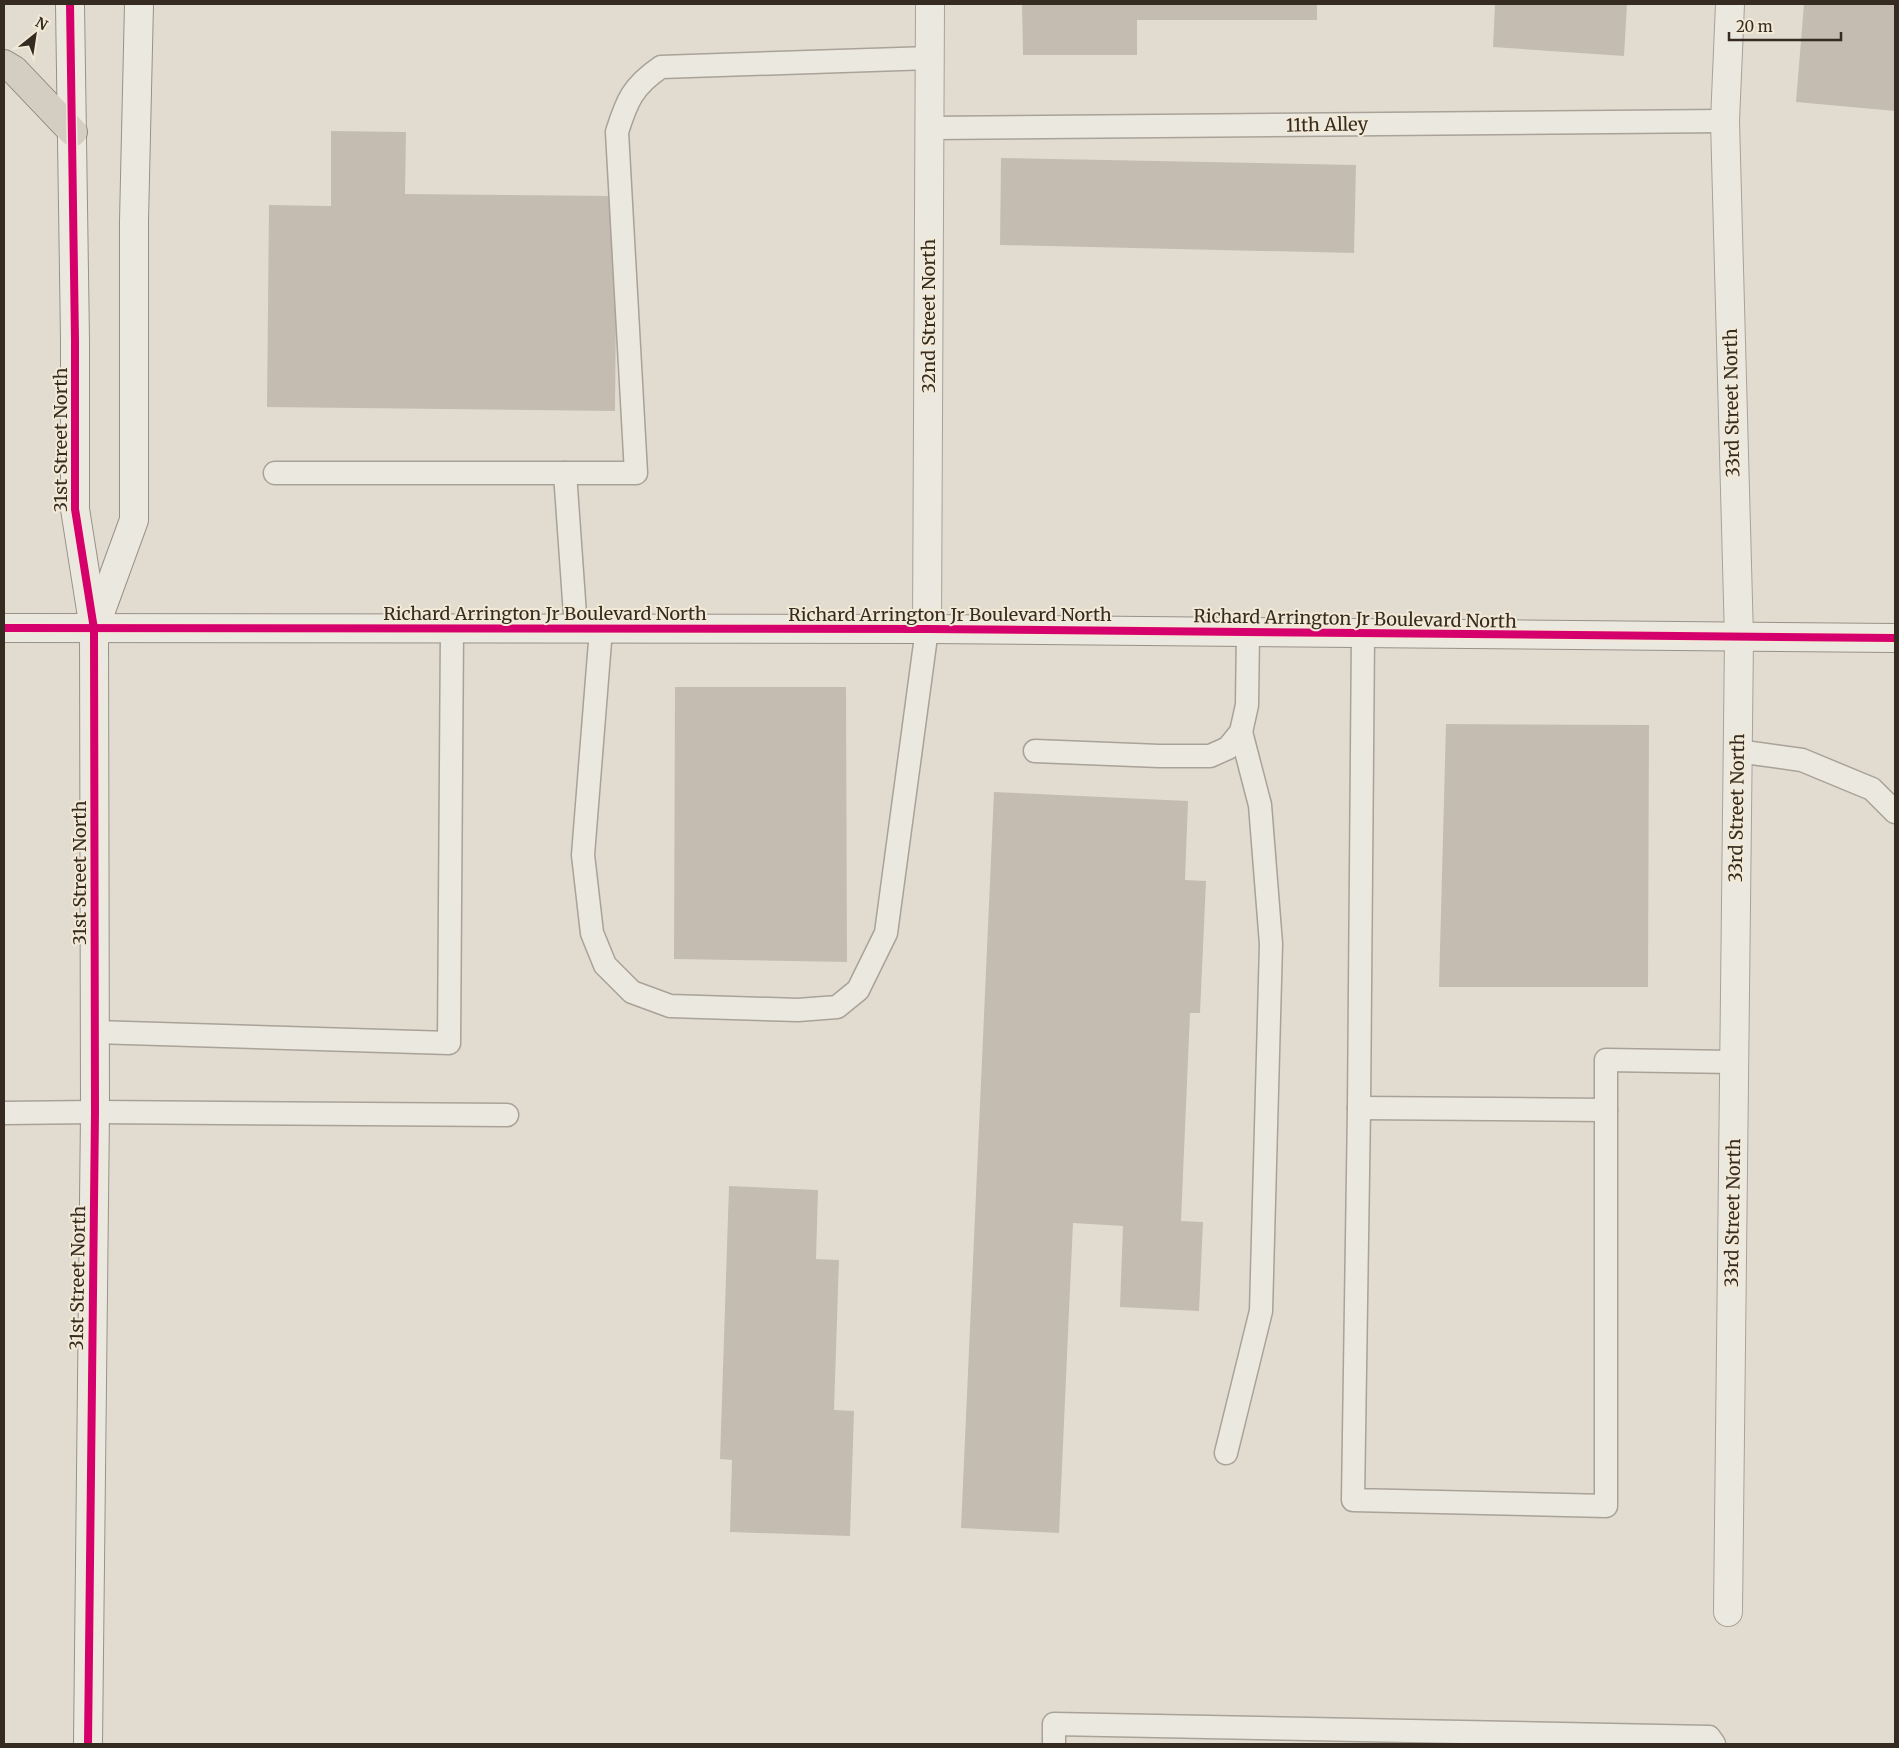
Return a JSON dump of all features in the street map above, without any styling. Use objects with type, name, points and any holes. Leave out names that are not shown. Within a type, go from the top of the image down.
[{"type":"highway","points":[[4,64],[14,70],[73,132]]},
{"type":"street","name":"31st Street North","points":[[70,4],[73,132],[75,509],[94,629],[95,1112],[88,1744]]},
{"type":"street","name":"31st Street North","points":[[94,629],[134,520],[134,221],[139,4]]},
{"type":"street","name":"32nd Street North","points":[[927,629],[930,4]]},
{"type":"street","name":"33rd Street North","points":[[1728,1612],[1739,638],[1725,121],[1730,4]]},
{"type":"street","name":"Richard Arrington Jr Boulevard North","points":[[4,628],[927,629],[1895,638]]},
{"type":"lane","points":[[275,473],[636,473],[618,132],[626,105],[644,79],[661,66],[930,58]]},
{"type":"lane","name":"11th Alley","points":[[930,128],[1725,121]]},
{"type":"lane","points":[[565,473],[588,629],[584,855],[592,933],[605,965],[632,992],[670,1006],[798,1010],[837,1007],[858,990],[886,933],[927,629]]},
{"type":"lane","points":[[95,1032],[449,1043],[452,629]]},
{"type":"lane","points":[[1035,751],[1210,756],[1228,748],[1240,732],[1247,705],[1248,632]]},
{"type":"lane","points":[[1363,634],[1353,1500],[1606,1506],[1606,1060],[1734,1062]]},
{"type":"lane","points":[[1226,1453],[1261,1311],[1271,944],[1260,805],[1240,732]]},
{"type":"lane","points":[[1738,751],[1802,760],[1872,789],[1895,812]]},
{"type":"lane","points":[[1359,1108],[1606,1110]]},
{"type":"lane","points":[[4,1113],[507,1115]]},
{"type":"lane","points":[[1054,1744],[1054,1724],[1709,1737],[1714,1744]]},
{"type":"building","points":[[1022,4],[1317,4],[1317,20],[1137,20],[1137,55],[1023,55]]},
{"type":"building","points":[[1495,4],[1627,4],[1624,56],[1493,47]]},
{"type":"building","points":[[1804,4],[1895,4],[1895,111],[1796,102]]},
{"type":"building","points":[[331,131],[406,132],[405,194],[617,196],[615,411],[267,407],[269,205],[331,206]]},
{"type":"building","points":[[1001,158],[1356,165],[1354,253],[1000,245]]},
{"type":"building","points":[[675,687],[846,687],[847,962],[674,959]]},
{"type":"building","points":[[1446,724],[1649,725],[1648,987],[1439,987]]},
{"type":"building","points":[[994,792],[1188,801],[1185,880],[1206,881],[1200,1013],[1190,1013],[1181,1221],[1203,1222],[1199,1311],[1120,1307],[1123,1226],[1073,1223],[1059,1533],[961,1528]]},
{"type":"building","points":[[729,1186],[818,1190],[816,1259],[839,1260],[834,1410],[854,1411],[850,1536],[730,1532],[732,1460],[720,1459]]},
{"type":"cycle path","points":[[70,4],[75,340],[75,509],[94,629],[95,1112],[88,1744]]},
{"type":"cycle path","points":[[4,628],[927,629],[1895,638]]}]
